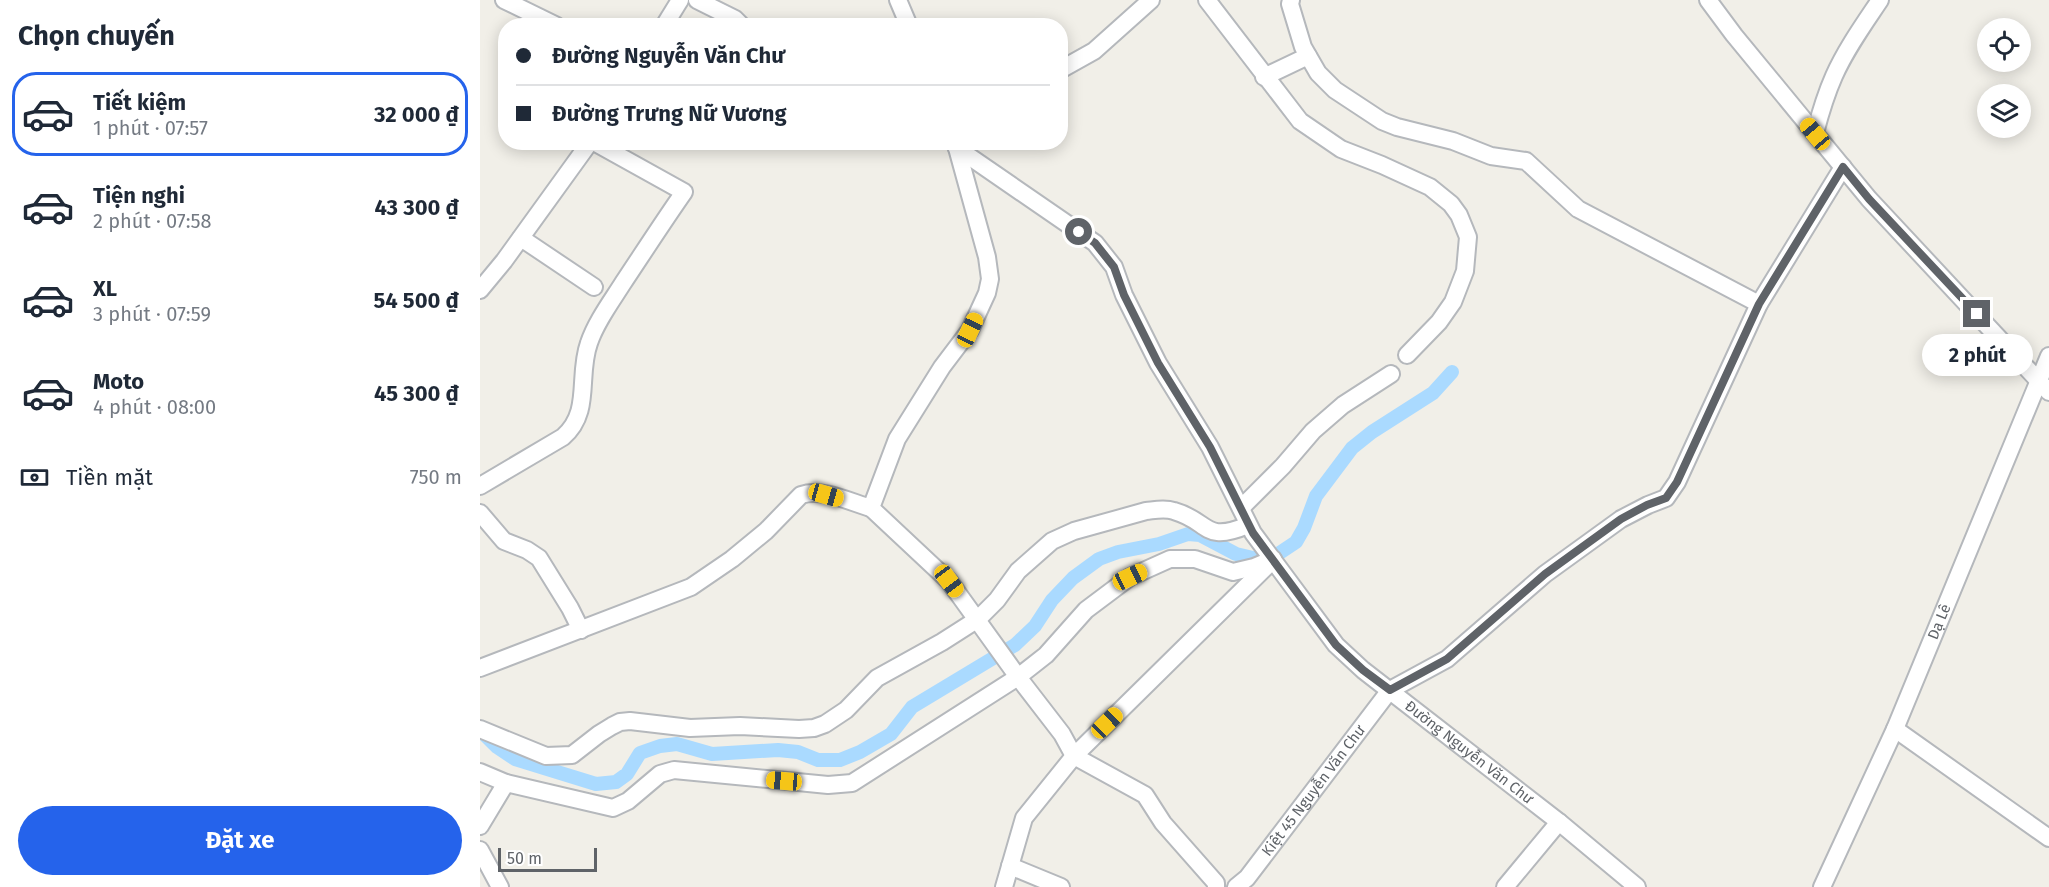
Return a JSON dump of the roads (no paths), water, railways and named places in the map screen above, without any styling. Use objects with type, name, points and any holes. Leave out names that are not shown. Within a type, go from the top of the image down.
[{"type":"street","points":[[504,0],[541,18]]},
{"type":"street","points":[[669,18],[680,0]]},
{"type":"street","points":[[698,0],[733,18]]},
{"type":"street","points":[[898,0],[906,18]]},
{"type":"street","points":[[1068,66],[1094,51],[1151,0]]},
{"type":"street","points":[[1207,0],[1270,74],[1300,121],[1341,149],[1430,187],[1451,204],[1464,224],[1468,237],[1465,271],[1453,302],[1439,322],[1407,355]]},
{"type":"street","points":[[1291,0],[1290,4],[1303,46],[1303,58],[1335,90],[1382,121],[1453,141],[1491,156],[1526,161],[1578,209],[1759,304]]},
{"type":"street","points":[[1708,0],[1734,35],[1869,199],[2046,386]]},
{"type":"street","points":[[1815,134],[1834,75],[1880,0]]},
{"type":"street","points":[[1270,74],[1303,58]]},
{"type":"street","points":[[480,290],[586,150]]},
{"type":"street","points":[[480,486],[571,430],[580,415],[585,357],[592,336],[613,299],[684,192],[607,150]]},
{"type":"street","points":[[872,508],[897,439],[942,367],[970,330],[987,293],[990,279],[987,256],[960,150]]},
{"type":"street","points":[[480,729],[546,756],[557,757],[578,753],[587,743],[620,722],[630,721],[690,728],[740,726],[814,728],[841,714],[877,678],[978,619],[997,600],[1024,564],[1052,541],[1074,531],[1146,511],[1166,509],[1184,514],[1213,531],[1231,532],[1251,529],[1210,447],[1158,363],[1124,295],[1114,267],[1095,243],[966,150]]},
{"type":"street","points":[[1390,690],[1447,659],[1545,574],[1621,519],[1666,498],[1677,482],[1759,304],[1843,167]]},
{"type":"street","points":[[521,238],[594,287]]},
{"type":"street","name":"Dạ Lê","points":[[1822,887],[1895,729],[2046,386],[2049,356]]},
{"type":"street","points":[[1242,508],[1283,466],[1302,441],[1344,405],[1391,374]]},
{"type":"street","points":[[480,668],[691,587],[732,559],[766,531],[801,495],[808,493],[826,495],[872,508],[949,581],[1062,734],[1074,756],[1145,795],[1163,823],[1216,883],[1216,887]]},
{"type":"street","points":[[480,513],[504,541],[527,550],[539,558],[581,630]]},
{"type":"street","name":"Đường Nguyễn Văn Chư","points":[[1251,529],[1336,645],[1363,670],[1559,822],[1637,887]]},
{"type":"street","points":[[480,772],[506,783],[614,808],[628,801],[660,774],[674,770],[828,785],[852,783],[1018,676],[1046,655],[1086,610],[1130,577],[1170,559],[1195,559],[1233,572],[1254,567],[1270,556]]},
{"type":"street","points":[[1005,887],[1024,818],[1074,756],[1270,556]]},
{"type":"street","name":"Kiệt 45 Nguyễn Văn Chư","points":[[1236,887],[1247,878],[1390,690]]},
{"type":"street","points":[[1895,729],[2049,838]]},
{"type":"street","points":[[480,826],[506,783]]},
{"type":"street","points":[[1505,887],[1559,822]]},
{"type":"street","points":[[480,850],[500,887]]},
{"type":"street","points":[[1010,866],[1061,887]]},
{"type":"waterway","points":[[481,731],[497,747],[515,759],[596,784],[616,782],[627,774],[640,753],[660,746],[677,744],[712,754],[778,750],[798,752],[818,760],[840,760],[860,752],[891,734],[912,707],[1015,645],[1035,626],[1052,600],[1073,578],[1099,559],[1188,534],[1200,535],[1236,554],[1253,558],[1264,559],[1278,554],[1296,542],[1316,496],[1352,448],[1372,432],[1433,393],[1452,372]]}]
